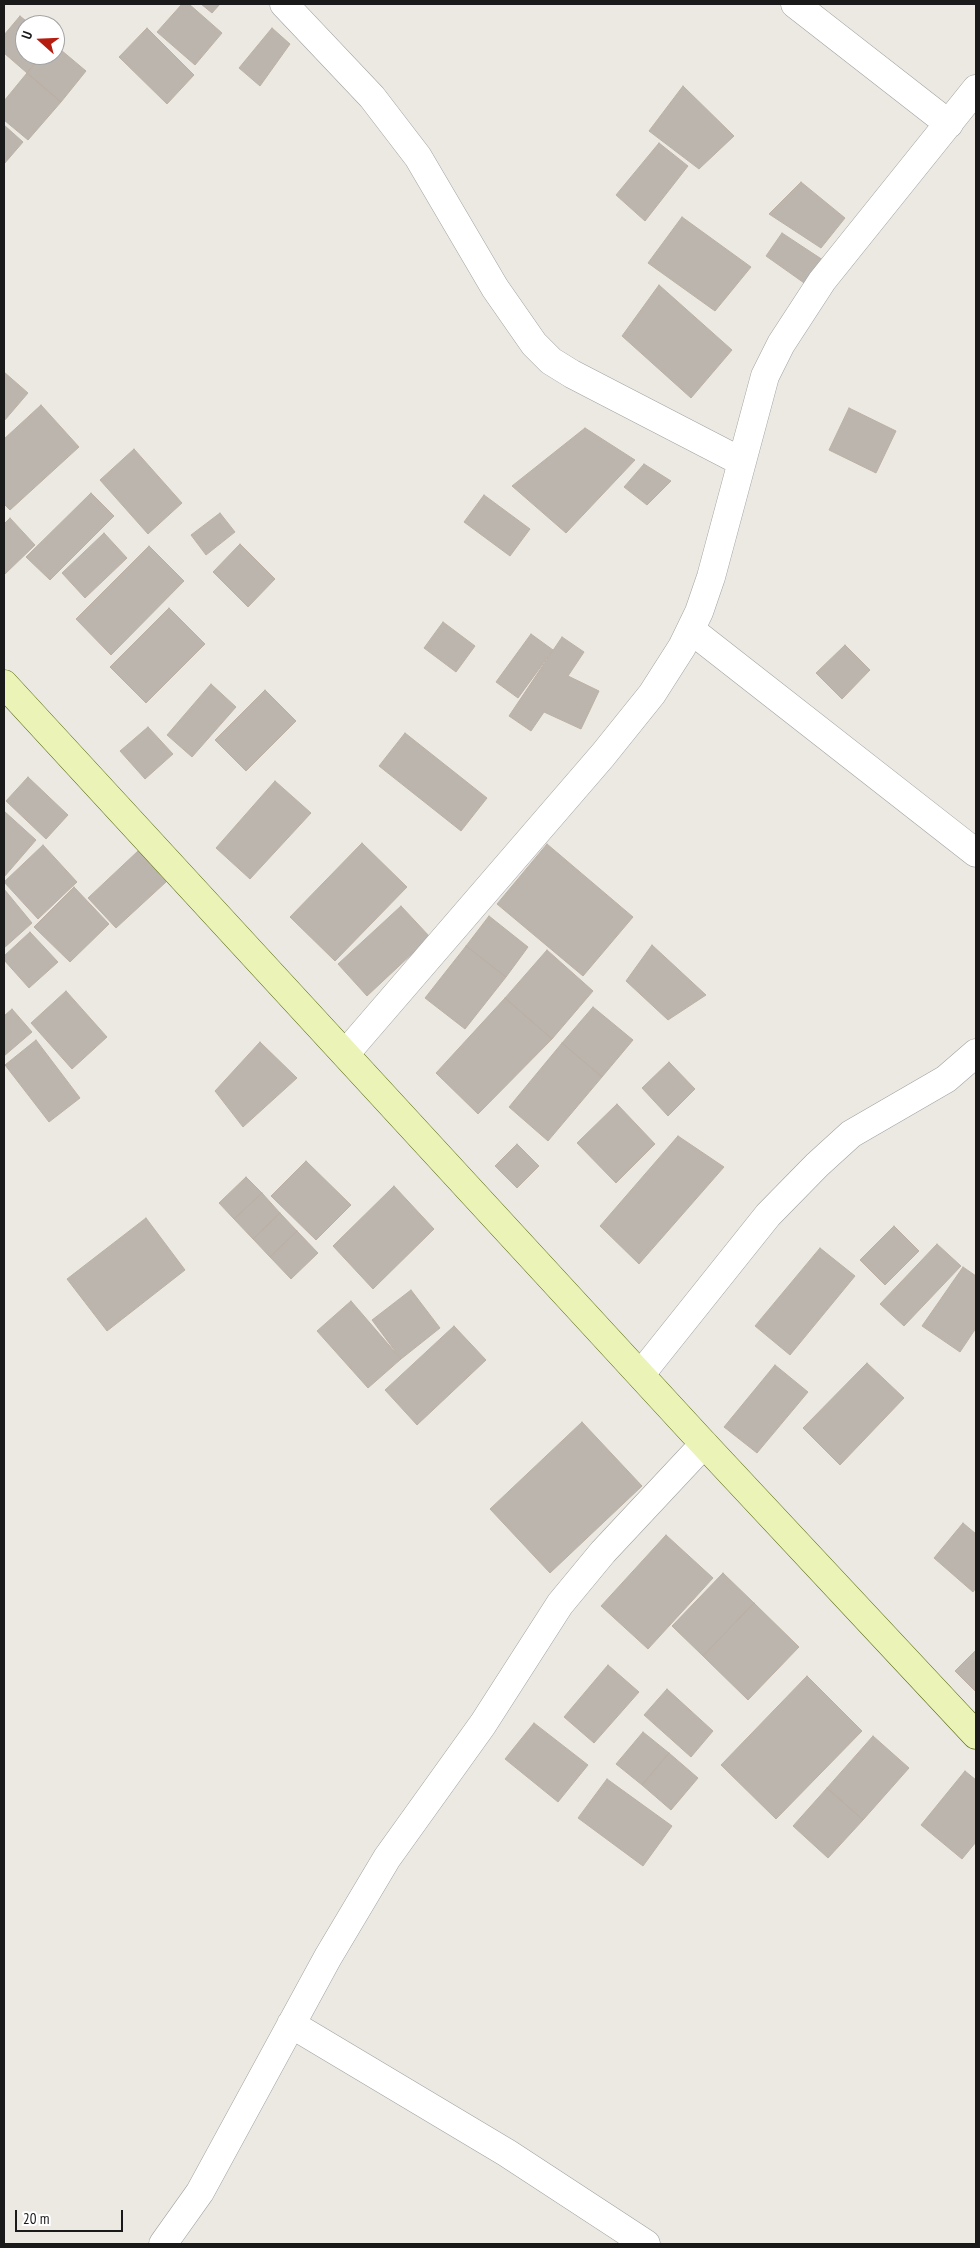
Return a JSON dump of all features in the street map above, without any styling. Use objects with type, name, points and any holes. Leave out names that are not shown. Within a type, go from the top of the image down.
[{"type":"main road","points":[[4,684],[346,1053],[704,1444],[976,1735]]},
{"type":"street","points":[[284,4],[372,97],[418,157],[495,288],[534,344],[551,361],[572,374],[742,462]]},
{"type":"street","points":[[795,4],[949,124]]},
{"type":"street","points":[[346,1053],[603,754],[652,694],[691,630],[711,577],[765,376],[781,344],[822,281],[976,88]]},
{"type":"street","points":[[691,630],[976,853]]},
{"type":"street","points":[[640,1374],[768,1215],[817,1165],[851,1134],[946,1079],[976,1053]]},
{"type":"street","points":[[163,2244],[200,2192],[328,1957],[388,1858],[482,1724],[560,1604],[603,1552],[704,1444]]},
{"type":"street","points":[[291,2024],[506,2153],[646,2244]]},
{"type":"building","points":[[182,4],[189,4],[222,33],[195,65],[157,32]]},
{"type":"building","points":[[201,4],[220,4],[212,13]]},
{"type":"building","points":[[15,22],[15,63],[4,53],[4,35]]},
{"type":"building","points":[[147,28],[194,75],[167,104],[119,57]]},
{"type":"building","points":[[272,28],[290,44],[260,86],[239,68]]},
{"type":"building","points":[[65,53],[86,71],[61,102],[27,73],[34,65],[65,65]]},
{"type":"building","points":[[18,65],[34,65],[27,73]]},
{"type":"building","points":[[27,73],[61,102],[28,140],[4,120],[4,101]]},
{"type":"building","points":[[683,86],[734,136],[699,169],[649,131]]},
{"type":"building","points":[[4,125],[23,142],[4,164]]},
{"type":"building","points":[[659,143],[688,166],[645,221],[616,195]]},
{"type":"building","points":[[801,182],[845,218],[821,248],[769,214]]},
{"type":"building","points":[[682,217],[751,267],[715,311],[648,263]]},
{"type":"building","points":[[782,233],[826,262],[807,285],[766,256]]},
{"type":"building","points":[[659,285],[732,350],[691,398],[622,336]]},
{"type":"building","points":[[4,372],[28,393],[4,421]]},
{"type":"building","points":[[41,405],[79,447],[10,510],[4,504],[4,439]]},
{"type":"building","points":[[849,408],[896,431],[876,473],[829,450]]},
{"type":"building","points":[[585,428],[635,460],[566,533],[512,486]]},
{"type":"building","points":[[134,449],[182,503],[148,534],[100,480]]},
{"type":"building","points":[[644,464],[671,481],[647,505],[624,487]]},
{"type":"building","points":[[91,493],[114,516],[50,580],[26,557]]},
{"type":"building","points":[[484,495],[530,529],[510,556],[464,522]]},
{"type":"building","points":[[220,513],[235,532],[206,555],[191,535]]},
{"type":"building","points":[[10,518],[35,545],[4,575],[4,524]]},
{"type":"building","points":[[104,533],[127,558],[85,598],[62,573]]},
{"type":"building","points":[[240,544],[275,579],[248,607],[213,572]]},
{"type":"building","points":[[149,546],[184,581],[111,655],[76,619]]},
{"type":"building","points":[[169,608],[205,644],[146,703],[110,667]]},
{"type":"building","points":[[443,622],[475,646],[456,672],[424,648]]},
{"type":"building","points":[[531,634],[553,650],[518,698],[496,682]]},
{"type":"building","points":[[562,637],[584,652],[568,676],[599,691],[581,729],[544,712],[531,731],[509,716]]},
{"type":"building","points":[[845,645],[870,670],[842,699],[816,673]]},
{"type":"building","points":[[211,684],[236,707],[192,757],[167,735]]},
{"type":"building","points":[[265,690],[296,721],[246,771],[215,740]]},
{"type":"building","points":[[148,727],[173,754],[145,779],[120,751]]},
{"type":"building","points":[[405,733],[487,798],[461,831],[379,766]]},
{"type":"building","points":[[28,777],[68,815],[46,839],[6,801]]},
{"type":"building","points":[[275,781],[311,813],[250,879],[216,848]]},
{"type":"building","points":[[4,811],[36,840],[4,877]]},
{"type":"building","points":[[362,843],[407,887],[335,961],[290,917]]},
{"type":"building","points":[[547,844],[633,917],[583,976],[497,904]]},
{"type":"building","points":[[43,845],[77,882],[38,919],[4,882]]},
{"type":"building","points":[[138,851],[166,882],[116,928],[88,898]]},
{"type":"building","points":[[74,887],[109,924],[70,962],[34,927]]},
{"type":"building","points":[[4,889],[32,923],[4,948]]},
{"type":"building","points":[[401,906],[430,937],[367,996],[338,964]]},
{"type":"building","points":[[489,916],[528,947],[506,977],[466,946]]},
{"type":"building","points":[[30,932],[58,962],[29,988],[4,960],[4,956]]},
{"type":"building","points":[[652,945],[706,995],[668,1020],[626,981]]},
{"type":"building","points":[[466,946],[506,977],[465,1029],[425,998]]},
{"type":"building","points":[[547,950],[593,991],[552,1039],[505,998]]},
{"type":"building","points":[[66,991],[107,1037],[72,1069],[31,1023]]},
{"type":"building","points":[[505,998],[552,1039],[478,1114],[436,1073]]},
{"type":"building","points":[[593,1007],[633,1040],[602,1077],[562,1043]]},
{"type":"building","points":[[12,1009],[32,1032],[4,1056],[4,1016]]},
{"type":"building","points":[[36,1040],[80,1098],[49,1122],[5,1065]]},
{"type":"building","points":[[260,1042],[297,1078],[243,1127],[215,1091]]},
{"type":"building","points":[[562,1043],[602,1077],[548,1141],[509,1107]]},
{"type":"building","points":[[669,1062],[695,1089],[668,1116],[642,1088]]},
{"type":"building","points":[[617,1104],[655,1144],[616,1183],[577,1143]]},
{"type":"building","points":[[678,1136],[724,1167],[639,1264],[600,1226]]},
{"type":"building","points":[[517,1144],[539,1166],[517,1188],[495,1166]]},
{"type":"building","points":[[306,1161],[351,1205],[316,1240],[271,1196]]},
{"type":"building","points":[[246,1177],[262,1193],[234,1219],[219,1203]]},
{"type":"building","points":[[394,1186],[434,1229],[373,1289],[333,1246]]},
{"type":"building","points":[[262,1193],[280,1213],[253,1239],[234,1219]]},
{"type":"building","points":[[280,1213],[297,1231],[270,1257],[253,1239]]},
{"type":"building","points":[[146,1218],[185,1270],[107,1331],[67,1279]]},
{"type":"building","points":[[894,1226],[919,1251],[885,1285],[860,1260]]},
{"type":"building","points":[[297,1231],[318,1253],[291,1279],[270,1257]]},
{"type":"building","points":[[937,1244],[961,1266],[904,1326],[880,1304]]},
{"type":"building","points":[[820,1248],[855,1276],[790,1355],[755,1326]]},
{"type":"building","points":[[963,1267],[976,1276],[976,1328],[960,1352],[922,1326]]},
{"type":"building","points":[[411,1290],[440,1328],[401,1359],[372,1320]]},
{"type":"building","points":[[351,1301],[401,1359],[368,1388],[317,1331]]},
{"type":"building","points":[[454,1326],[486,1360],[417,1425],[385,1390]]},
{"type":"building","points":[[867,1363],[904,1398],[840,1465],[803,1428]]},
{"type":"building","points":[[775,1365],[808,1392],[757,1453],[724,1427]]},
{"type":"building","points":[[582,1422],[642,1486],[550,1573],[490,1509]]},
{"type":"building","points":[[963,1523],[976,1534],[976,1588],[973,1592],[934,1558]]},
{"type":"building","points":[[666,1535],[713,1578],[648,1649],[601,1606]]},
{"type":"building","points":[[723,1573],[754,1603],[703,1656],[672,1626]]},
{"type":"building","points":[[754,1603],[799,1647],[748,1700],[703,1656]]},
{"type":"building","points":[[976,1650],[976,1692],[955,1671]]},
{"type":"building","points":[[608,1665],[639,1692],[594,1743],[564,1717]]},
{"type":"building","points":[[807,1676],[862,1731],[776,1819],[721,1765]]},
{"type":"building","points":[[667,1689],[713,1731],[691,1757],[644,1715]]},
{"type":"building","points":[[534,1723],[588,1765],[558,1802],[505,1759]]},
{"type":"building","points":[[643,1732],[669,1753],[642,1785],[616,1764]]},
{"type":"building","points":[[873,1736],[909,1768],[863,1820],[827,1788]]},
{"type":"building","points":[[669,1753],[698,1778],[671,1810],[642,1785]]},
{"type":"building","points":[[965,1771],[976,1780],[976,1842],[962,1859],[921,1825]]},
{"type":"building","points":[[607,1779],[672,1826],[643,1866],[578,1818]]},
{"type":"building","points":[[827,1788],[863,1820],[828,1858],[793,1826]]}]
